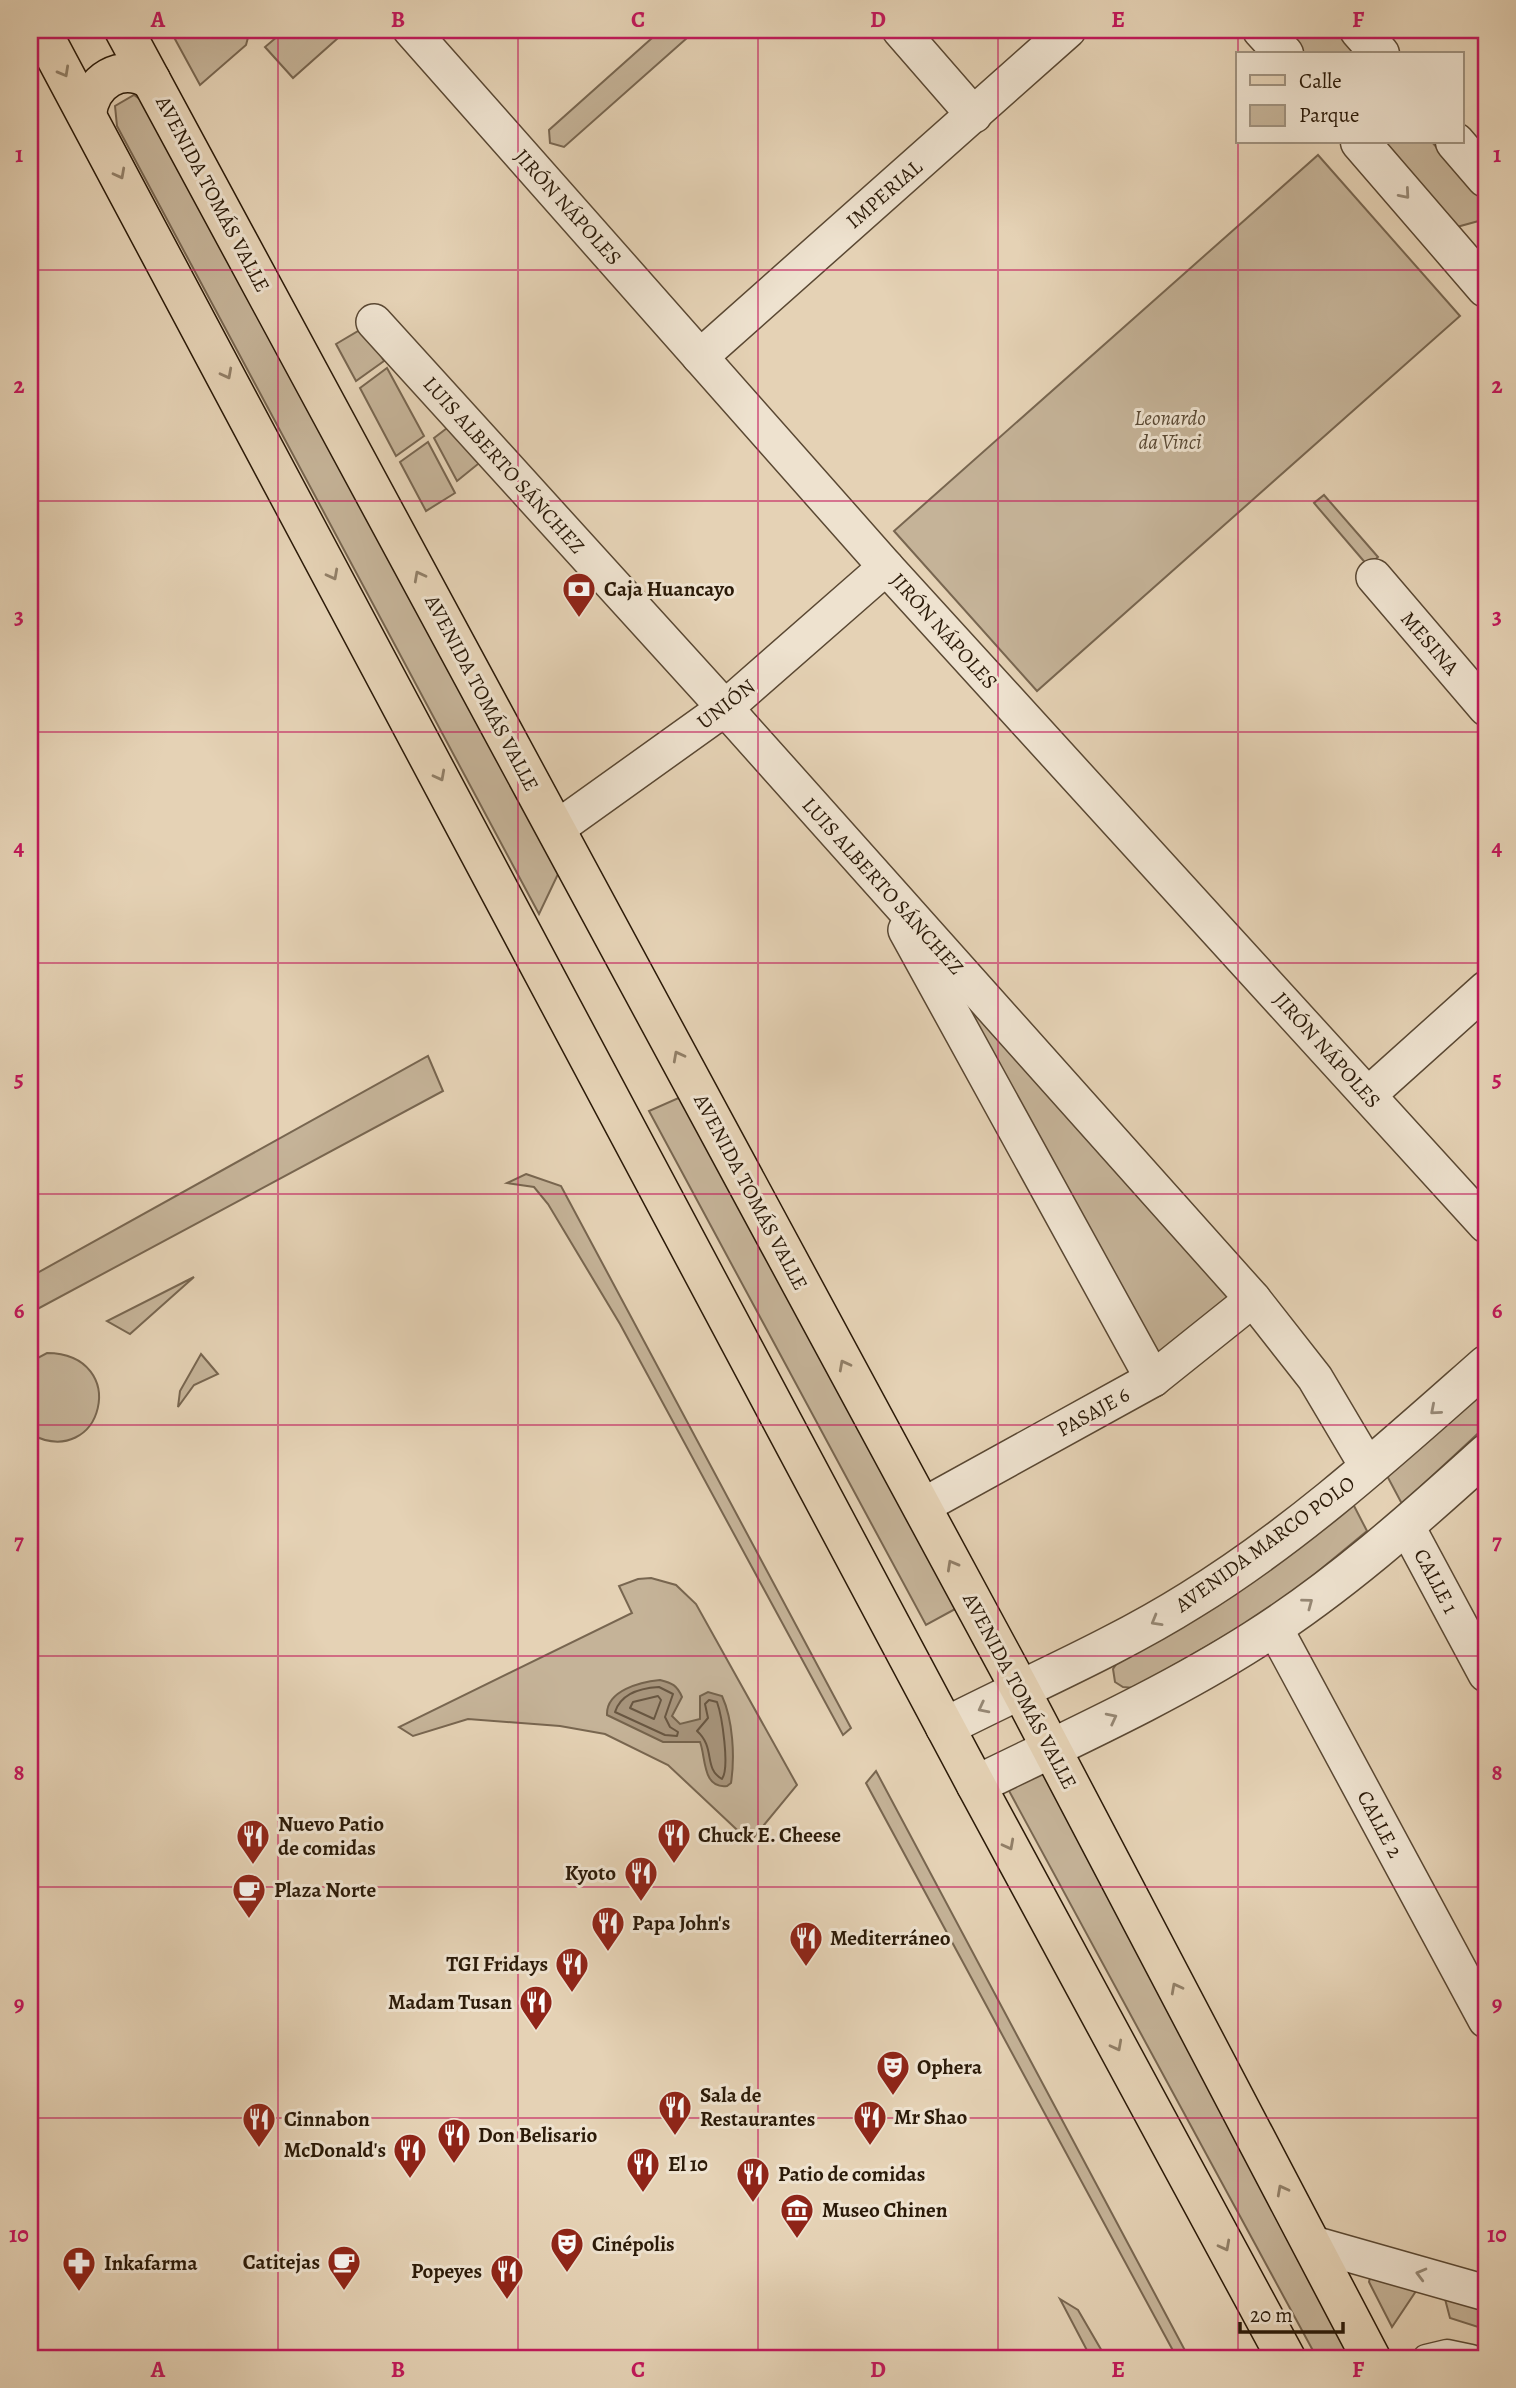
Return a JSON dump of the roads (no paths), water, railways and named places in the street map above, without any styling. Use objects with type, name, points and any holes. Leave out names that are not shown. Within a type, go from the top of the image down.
[{"type":"main road","points":[[41,30],[976,1785],[1286,2358]]},
{"type":"main road","name":"AVENIDA TOMÁS VALLE","points":[[124,30],[1020,1689],[1371,2358]]},
{"type":"main road","points":[[87,114],[90,99],[97,86],[109,77],[130,72],[151,80]]},
{"type":"street","name":"JIRÓN NÁPOLES","points":[[411,30],[886,567],[1486,1225]]},
{"type":"street","points":[[900,30],[974,115]]},
{"type":"street","name":"IMPERIAL","points":[[700,357],[1068,30]]},
{"type":"street","points":[[1262,30],[1282,52]]},
{"type":"street","points":[[1359,30],[1378,52]]},
{"type":"street","points":[[1362,144],[1484,282]]},
{"type":"street","points":[[1457,144],[1486,178]]},
{"type":"street","name":"LUIS ALBERTO SÁNCHEZ","points":[[374,322],[725,708],[1253,1299],[1315,1378],[1369,1469]]},
{"type":"street","name":"UNIÓN","points":[[556,829],[725,708],[886,567]]},
{"type":"street","name":"MESINA","points":[[1374,578],[1486,708]]},
{"type":"street","points":[[895,901],[919,958],[1153,1379]]},
{"type":"street","points":[[1368,1095],[1486,989]]},
{"type":"street","name":"PASAJE 6","points":[[921,1507],[1153,1379],[1253,1299]]},
{"type":"street","name":"AVENIDA MARCO POLO","points":[[946,1727],[1145,1627],[1192,1600],[1248,1562],[1369,1469],[1486,1365]]},
{"type":"street","points":[[976,1785],[1211,1665],[1274,1627],[1406,1525],[1486,1454]]},
{"type":"street","name":"CALLE 1","points":[[1406,1525],[1486,1674]]},
{"type":"street","name":"CALLE 2","points":[[1274,1627],[1486,2020]]},
{"type":"street","points":[[1310,2243],[1486,2293]]},
{"type":"street","points":[[1426,2358],[1447,2353],[1471,2358]]},
{"type":"water","points":[[660,1680],[674,1685],[682,1697],[672,1716],[680,1724],[700,1719],[700,1696],[708,1692],[722,1696],[729,1716],[733,1750],[731,1783],[727,1786],[719,1786],[709,1777],[700,1742],[663,1742],[607,1715],[608,1706],[618,1693],[635,1685]]},
{"type":"place","name":"Caja Huancayo","points":[[579,619]]},
{"type":"place","name":"Chuck E. Cheese","points":[[674,1865]]},
{"type":"place","name":"Nuevo Patio de comidas","points":[[253,1866]]},
{"type":"place","name":"Kyoto","points":[[641,1903]]},
{"type":"place","name":"Plaza Norte","points":[[249,1920]]},
{"type":"place","name":"Papa John's","points":[[608,1953]]},
{"type":"place","name":"Mediterráneo","points":[[806,1968]]},
{"type":"place","name":"TGI Fridays","points":[[572,1994]]},
{"type":"place","name":"Madam Tusan","points":[[536,2032]]},
{"type":"place","name":"Ophera","points":[[893,2097]]},
{"type":"place","name":"Sala de Restaurantes","points":[[675,2137]]},
{"type":"place","name":"Mr Shao","points":[[870,2147]]},
{"type":"place","name":"Cinnabon","points":[[259,2149]]},
{"type":"place","name":"Don Belisario","points":[[454,2165]]},
{"type":"place","name":"McDonald's","points":[[410,2180]]},
{"type":"place","name":"El 10","points":[[643,2194]]},
{"type":"place","name":"Patio de comidas","points":[[753,2204]]},
{"type":"place","name":"Museo Chinen","points":[[797,2240]]},
{"type":"place","name":"Cinépolis","points":[[567,2274]]},
{"type":"place","name":"Catitejas","points":[[344,2292]]},
{"type":"place","name":"Inkafarma","points":[[79,2293]]},
{"type":"place","name":"Popeyes","points":[[507,2301]]},
{"type":"park label","name":"Leonardo da Vinci","points":[[1170,430]]}]
